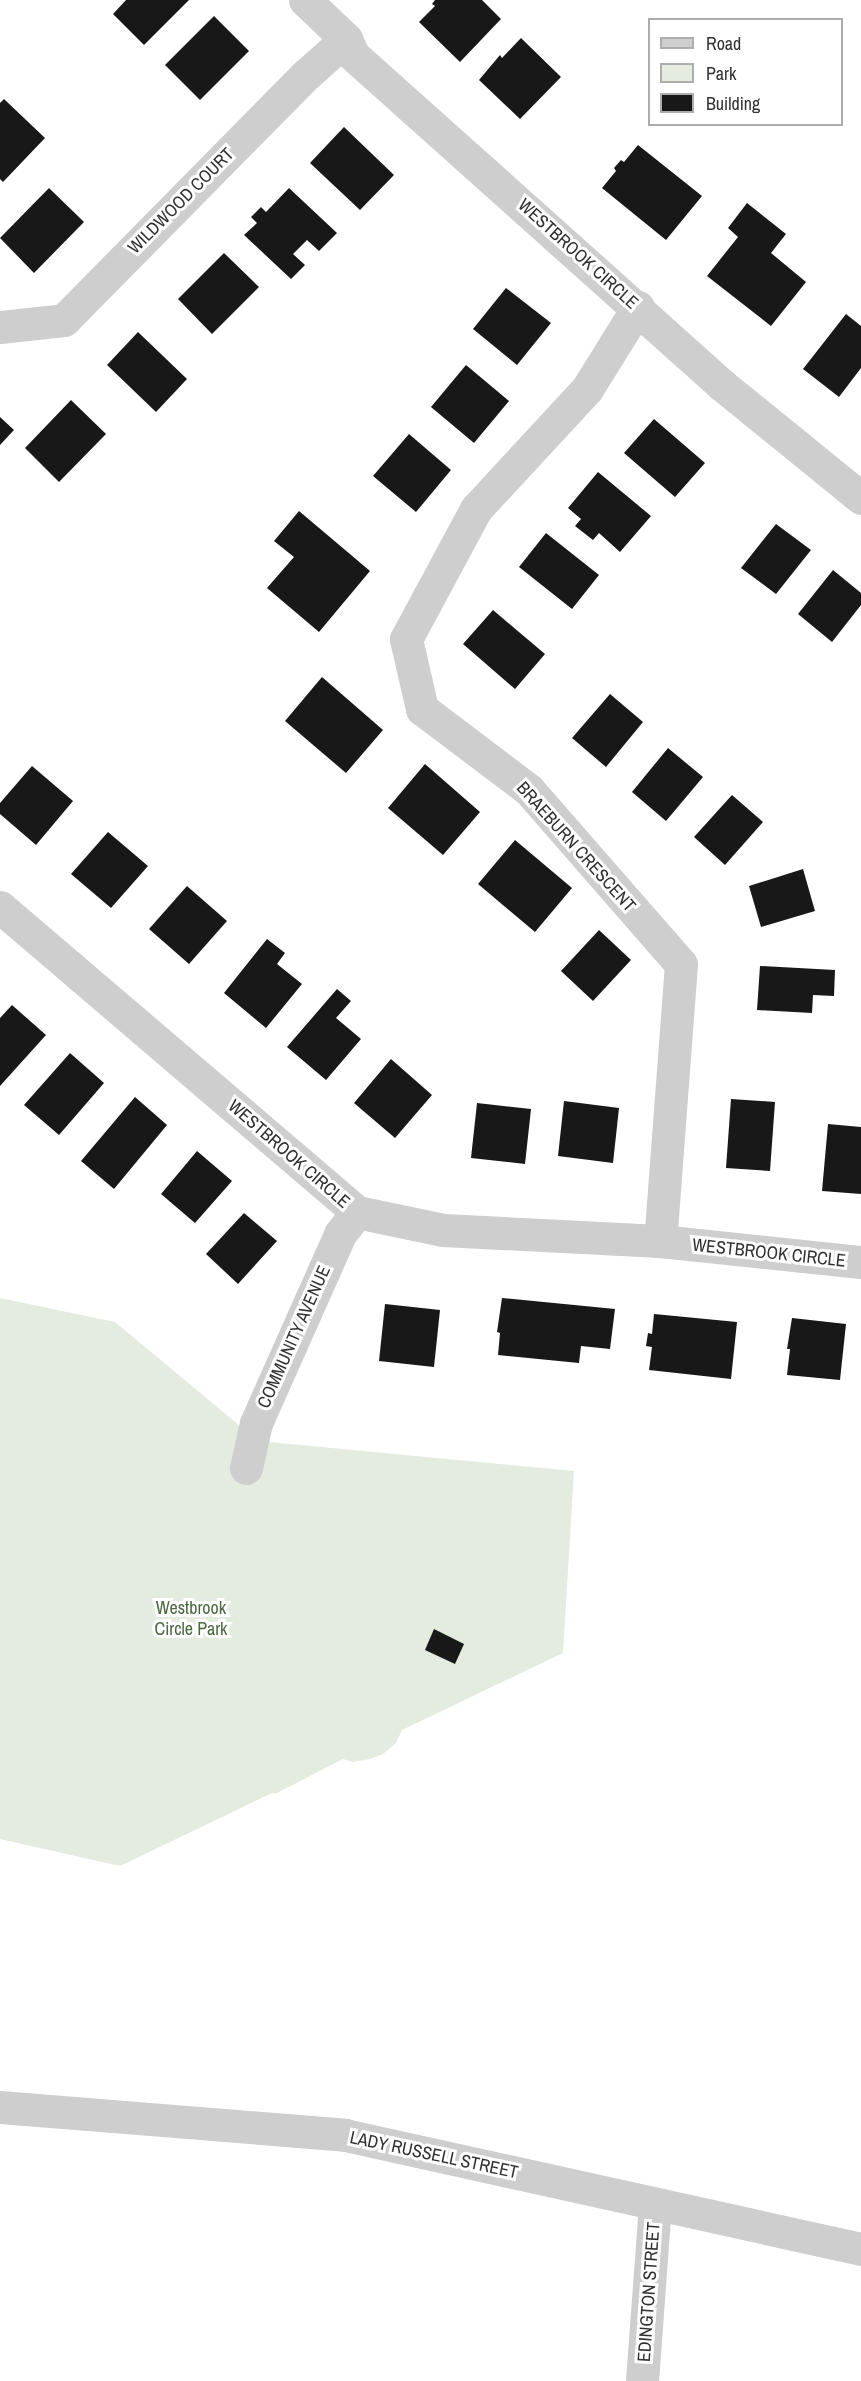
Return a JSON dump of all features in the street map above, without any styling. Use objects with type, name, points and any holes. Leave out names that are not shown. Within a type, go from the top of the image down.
[{"type":"street","name":"WESTBROOK CIRCLE","points":[[305,0],[346,39],[353,55],[638,307],[722,385],[861,498]]},
{"type":"street","name":"WILDWOOD COURT","points":[[0,327],[64,320],[307,74],[346,39]]},
{"type":"street","name":"BRAEBURN CRESCENT","points":[[638,307],[587,388],[476,509],[406,639],[422,709],[529,790],[681,964],[660,1241]]},
{"type":"street","name":"WESTBROOK CIRCLE","points":[[0,907],[357,1212],[443,1230],[660,1241],[861,1262]]},
{"type":"street","name":"COMMUNITY AVENUE","points":[[246,1468],[256,1423],[340,1234],[357,1212]]},
{"type":"street","name":"LADY RUSSELL STREET","points":[[0,2107],[345,2135],[861,2249]]},
{"type":"street","name":"EDINGTON STREET","points":[[642,2381],[656,2204]]},
{"type":"green space","name":"Westbrook Circle Park","points":[[0,1298],[115,1322],[258,1441],[574,1471],[563,1653],[402,1730],[396,1743],[383,1754],[353,1762],[343,1759],[277,1793],[270,1794],[120,1866],[0,1839]]},
{"type":"building","points":[[126,0],[189,0],[144,45],[113,14]]},
{"type":"building","points":[[435,0],[482,0],[501,19],[460,62],[419,22],[435,6],[432,4]]},
{"type":"building","points":[[214,16],[249,51],[200,100],[165,65]]},
{"type":"building","points":[[521,38],[561,77],[520,119],[479,80],[500,55],[502,58]]},
{"type":"building","points":[[4,99],[45,138],[3,182],[0,179],[0,103]]},
{"type":"building","points":[[344,127],[394,175],[360,210],[310,163]]},
{"type":"building","points":[[638,145],[702,196],[666,240],[602,188],[616,171],[614,168],[621,160],[624,162]]},
{"type":"building","points":[[49,188],[84,222],[34,273],[0,238]]},
{"type":"building","points":[[289,188],[337,233],[319,251],[307,240],[293,254],[305,265],[291,279],[244,235],[257,223],[251,217],[261,207],[266,212]]},
{"type":"building","points":[[747,203],[786,234],[771,253],[806,282],[771,326],[707,276],[738,237],[728,228]]},
{"type":"building","points":[[224,253],[259,287],[212,334],[178,299]]},
{"type":"building","points":[[506,288],[551,323],[517,365],[473,329]]},
{"type":"building","points":[[846,314],[861,326],[861,368],[839,397],[803,369]]},
{"type":"building","points":[[138,332],[187,379],[156,412],[107,365]]},
{"type":"building","points":[[466,365],[509,401],[474,443],[431,407]]},
{"type":"building","points":[[71,400],[106,434],[59,482],[25,448]]},
{"type":"building","points":[[0,417],[14,430],[0,445]]},
{"type":"building","points":[[654,419],[705,463],[675,497],[624,453]]},
{"type":"building","points":[[409,434],[451,470],[416,512],[373,476]]},
{"type":"building","points":[[598,472],[651,516],[620,552],[599,533],[593,540],[575,526],[581,519],[568,508]]},
{"type":"building","points":[[299,511],[370,571],[319,632],[267,588],[294,557],[274,541]]},
{"type":"building","points":[[776,524],[811,550],[776,594],[741,568]]},
{"type":"building","points":[[546,533],[599,575],[572,609],[519,567]]},
{"type":"building","points":[[833,570],[861,593],[861,605],[832,642],[798,614]]},
{"type":"building","points":[[493,610],[545,654],[515,689],[463,644]]},
{"type":"building","points":[[322,677],[383,730],[346,773],[285,721]]},
{"type":"building","points":[[610,694],[643,722],[606,767],[572,738]]},
{"type":"building","points":[[668,748],[703,777],[666,821],[632,792]]},
{"type":"building","points":[[425,764],[480,812],[443,855],[388,808]]},
{"type":"building","points":[[32,766],[73,801],[36,845],[0,814],[0,803]]},
{"type":"building","points":[[732,795],[763,822],[725,865],[694,837]]},
{"type":"building","points":[[108,832],[148,866],[111,908],[71,874]]},
{"type":"building","points":[[515,840],[572,888],[535,932],[478,884]]},
{"type":"building","points":[[803,869],[815,911],[761,927],[749,886]]},
{"type":"building","points":[[187,886],[227,921],[189,964],[149,929]]},
{"type":"building","points":[[599,930],[631,960],[593,1001],[561,971]]},
{"type":"building","points":[[267,939],[285,953],[277,964],[302,984],[266,1028],[224,993]]},
{"type":"building","points":[[760,966],[835,970],[834,996],[813,995],[812,1013],[757,1010]]},
{"type":"building","points":[[337,989],[351,1001],[336,1018],[361,1039],[326,1080],[287,1047]]},
{"type":"building","points":[[12,1005],[46,1035],[0,1086],[0,1018]]},
{"type":"building","points":[[70,1053],[104,1083],[59,1135],[24,1105]]},
{"type":"building","points":[[391,1059],[432,1095],[395,1138],[354,1103]]},
{"type":"building","points":[[135,1097],[167,1125],[114,1189],[81,1161]]},
{"type":"building","points":[[731,1099],[775,1102],[770,1171],[726,1168]]},
{"type":"building","points":[[564,1101],[619,1108],[613,1163],[558,1156]]},
{"type":"building","points":[[477,1103],[531,1109],[525,1164],[471,1158]]},
{"type":"building","points":[[828,1124],[861,1127],[861,1194],[822,1191]]},
{"type":"building","points":[[197,1151],[232,1181],[195,1223],[161,1194]]},
{"type":"building","points":[[244,1213],[277,1241],[238,1284],[206,1254]]},
{"type":"building","points":[[502,1298],[615,1309],[610,1349],[581,1346],[579,1363],[498,1355],[500,1333],[497,1332]]},
{"type":"building","points":[[385,1304],[440,1310],[434,1367],[379,1361]]},
{"type":"building","points":[[654,1314],[737,1322],[731,1379],[649,1370],[652,1347],[646,1346],[648,1333],[652,1334]]},
{"type":"building","points":[[792,1318],[846,1324],[840,1380],[787,1375],[790,1349],[787,1349]]},
{"type":"building","points":[[434,1629],[464,1644],[455,1664],[425,1650]]}]
